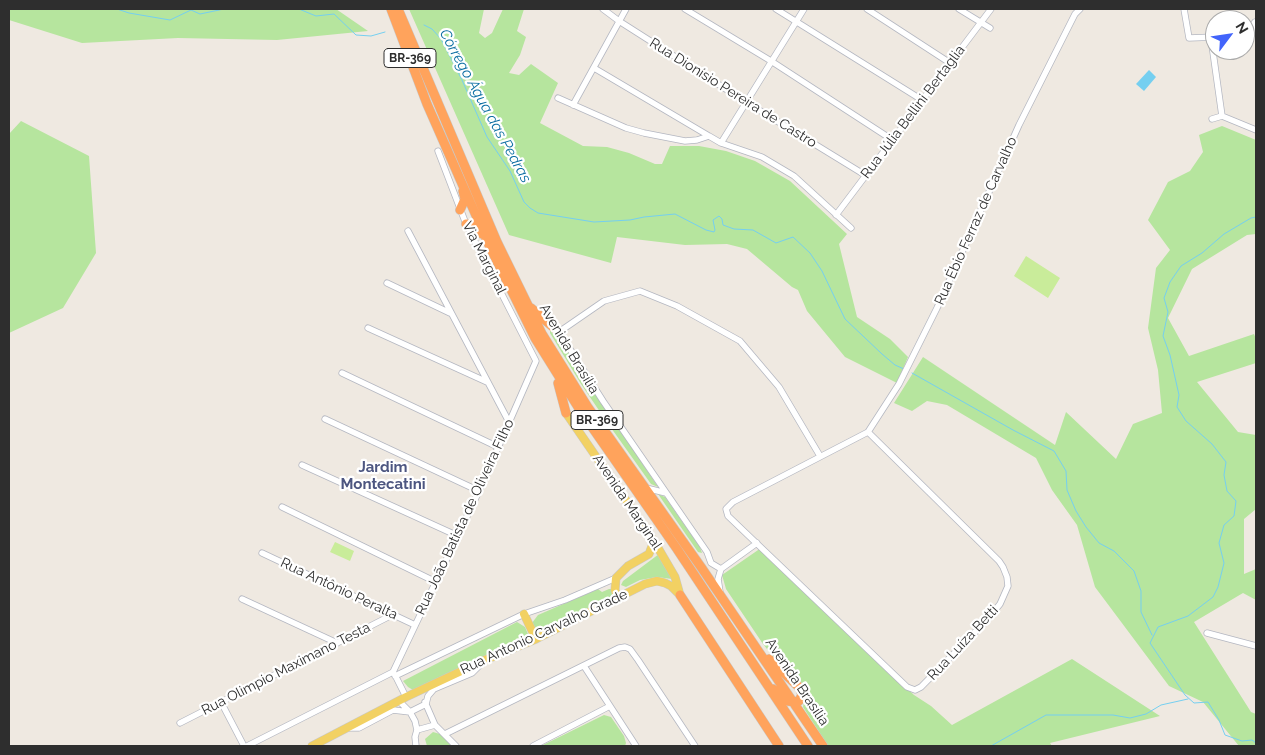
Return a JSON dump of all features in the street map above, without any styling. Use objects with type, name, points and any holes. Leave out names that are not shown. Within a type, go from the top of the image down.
[{"type":"highway","name":"Avenida Brasília","points":[[392,9],[427,104],[534,338],[808,746]]},
{"type":"highway","name":"Avenida Brasília","points":[[392,9],[497,242],[542,334],[578,392],[644,488],[702,567],[824,746]]},
{"type":"highway","points":[[457,169],[465,199],[460,210]]},
{"type":"highway","points":[[466,224],[474,225],[478,228],[490,245]]},
{"type":"highway","points":[[526,304],[559,332]]},
{"type":"highway","points":[[552,367],[562,394],[566,413]]},
{"type":"highway","points":[[680,595],[779,746]]},
{"type":"highway","points":[[746,632],[768,658],[800,688],[802,698],[794,702],[783,698],[762,680]]},
{"type":"main road","name":"Avenida Marginal","points":[[566,413],[654,541],[675,577],[680,595]]},
{"type":"main road","name":"Rua Antonio Carvalho Grade","points":[[616,578],[628,566],[649,554],[654,541]]},
{"type":"main road","points":[[616,578],[615,590],[618,598]]},
{"type":"main road","name":"Rua Antonio Carvalho Grade","points":[[312,746],[423,689],[536,639],[645,584],[657,581],[665,582],[680,595]]},
{"type":"main road","points":[[524,614],[536,639]]},
{"type":"street","name":"Rua Dionísio Pereira de Castro","points":[[603,9],[746,102],[865,175]]},
{"type":"street","points":[[573,105],[626,9]]},
{"type":"street","points":[[685,9],[772,62],[891,139]]},
{"type":"street","points":[[776,9],[922,100]]},
{"type":"street","points":[[721,143],[804,9]]},
{"type":"street","points":[[867,9],[950,62]]},
{"type":"street","points":[[959,9],[990,28]]},
{"type":"street","name":"Rua Júlia Bellini Bertaglia","points":[[836,215],[990,9]]},
{"type":"street","name":"Rua Ébio Ferraz de Carvalho","points":[[868,432],[899,384],[937,308],[1019,125],[1075,14],[1080,9]]},
{"type":"street","points":[[1184,9],[1189,38],[1205,37]]},
{"type":"street","points":[[1256,22],[1256,30]]},
{"type":"street","points":[[1216,60],[1222,116]]},
{"type":"street","points":[[594,68],[721,143],[762,157],[784,168],[798,178],[851,228]]},
{"type":"street","points":[[558,98],[626,128],[653,136],[685,141],[709,136]]},
{"type":"street","points":[[1212,120],[1222,116],[1256,130]]},
{"type":"street","name":"Via Marginal","points":[[438,151],[466,224],[536,361]]},
{"type":"street","points":[[408,231],[509,422]]},
{"type":"street","points":[[386,283],[451,313]]},
{"type":"street","points":[[721,569],[711,563],[706,552],[602,401],[559,332],[604,301],[640,291],[677,306],[740,341],[779,387],[820,456],[868,432]]},
{"type":"street","points":[[368,328],[487,382]]},
{"type":"street","name":"Rua João Batista de Oliveira Filho","points":[[394,674],[479,491],[536,361]]},
{"type":"street","points":[[342,372],[498,447]]},
{"type":"street","points":[[324,419],[479,491]]},
{"type":"street","name":"Rua Luíza Betti","points":[[820,456],[729,505],[726,509],[728,516],[907,687],[912,690],[921,687],[986,621],[1000,604],[1008,586],[1007,576],[1004,567],[999,561],[868,432]]},
{"type":"street","points":[[302,465],[458,536]]},
{"type":"street","points":[[644,488],[666,493]]},
{"type":"street","points":[[282,507],[436,582]]},
{"type":"street","points":[[720,595],[718,579],[721,569],[757,543]]},
{"type":"street","name":"Rua Antônio Peralta","points":[[262,552],[416,625]]},
{"type":"street","points":[[702,567],[706,552]]},
{"type":"street","points":[[221,702],[246,746],[394,674],[524,614],[565,600],[616,578]]},
{"type":"street","points":[[242,599],[336,643]]},
{"type":"street","name":"Rua Olimpio Maximano Testa","points":[[180,723],[392,615]]},
{"type":"street","points":[[1207,633],[1256,646]]},
{"type":"street","points":[[445,734],[619,648],[625,647],[630,649],[696,746]]},
{"type":"street","points":[[346,728],[359,728],[392,710],[410,712],[426,704],[428,696],[434,689],[472,672],[485,660]]},
{"type":"street","points":[[584,666],[636,746]]},
{"type":"street","points":[[394,674],[417,730],[416,746]]},
{"type":"street","points":[[423,689],[426,704],[435,725],[456,746]]},
{"type":"street","points":[[533,746],[610,706]]},
{"type":"street","points":[[417,730],[435,725]]},
{"type":"green space","points":[[9,9],[336,9],[368,31],[277,40],[178,38],[82,43],[9,20]]},
{"type":"green space","points":[[409,9],[484,9],[479,33],[485,38],[492,33],[503,9],[524,9],[517,31],[526,37],[520,55],[509,73],[519,75],[531,64],[558,83],[540,123],[583,146],[607,147],[629,153],[655,164],[662,164],[670,146],[699,146],[726,151],[755,161],[790,181],[847,234],[839,244],[857,317],[890,339],[908,357],[897,383],[845,357],[807,311],[798,290],[747,249],[727,244],[685,245],[617,237],[611,263],[509,235]]},
{"type":"green space","points":[[21,121],[89,156],[96,253],[63,308],[9,333],[9,134]]},
{"type":"green space","points":[[1222,126],[1256,140],[1256,234],[1247,235],[1192,269],[1168,318],[1189,356],[1254,334],[1256,339],[1256,363],[1197,382],[1238,432],[1256,435],[1256,509],[1244,519],[1244,574],[1256,569],[1256,600],[1243,593],[1194,622],[1251,712],[1256,714],[1256,746],[1239,746],[1203,702],[1169,686],[1095,587],[1077,525],[1052,490],[1036,458],[947,405],[927,401],[912,411],[894,403],[923,357],[1055,445],[1066,412],[1116,459],[1133,424],[1162,413],[1158,370],[1148,328],[1156,268],[1170,250],[1148,220],[1168,182],[1190,171],[1203,152],[1199,135]]},
{"type":"green space","points":[[1026,256],[1060,278],[1048,298],[1014,276]]},
{"type":"green space","points":[[550,329],[562,342],[658,487],[651,484],[609,425],[581,384],[550,333]]},
{"type":"green space","points":[[658,494],[665,497],[700,547],[702,553],[698,552]]},
{"type":"green space","points":[[335,542],[354,551],[350,561],[330,552]]},
{"type":"green space","points":[[761,548],[914,695],[931,706],[952,725],[1072,659],[1160,716],[1050,743],[1052,746],[828,746],[803,707],[805,697],[763,644],[726,589],[722,575]]},
{"type":"green space","points":[[659,554],[672,579],[657,577],[640,580],[626,587],[621,585],[623,581]]},
{"type":"green space","points":[[598,589],[602,592],[612,589],[614,592],[610,598],[592,609],[545,631],[535,629],[532,623],[538,615]]},
{"type":"green space","points":[[517,622],[525,627],[530,639],[413,690],[403,681]]},
{"type":"green space","points":[[604,715],[611,717],[624,736],[625,746],[541,746]]},
{"type":"green space","points":[[433,732],[440,734],[452,746],[427,746],[425,739]]},
{"type":"water","points":[[1149,70],[1156,77],[1144,91],[1136,84]]},
{"type":"waterway","name":"Córrego Água das Pedras","points":[[117,9],[170,20],[191,10],[200,14],[224,9]]},
{"type":"waterway","name":"Córrego Água das Pedras","points":[[299,9],[316,16],[334,14],[356,35],[371,36],[385,32]]},
{"type":"waterway","name":"Córrego Água das Pedras","points":[[424,25],[432,29],[441,39],[462,80],[487,137],[510,171],[524,202],[530,208],[538,213],[594,222],[630,220],[675,214],[706,230],[714,232],[713,220],[719,216],[722,219],[723,225],[734,229],[753,230],[776,243],[793,237],[810,253],[822,271],[845,319],[882,354],[895,365],[904,369]]},
{"type":"waterway","points":[[1256,217],[1224,234],[1202,253],[1181,266],[1170,282],[1164,298],[1168,312],[1163,336],[1170,355],[1179,395],[1177,407],[1186,421],[1212,444],[1226,462],[1224,475],[1227,491],[1236,501],[1234,516],[1224,525],[1219,543],[1224,563],[1218,587],[1213,597],[1188,616],[1158,627],[1150,643],[1185,695],[1194,703],[1208,702],[1219,720],[1225,735],[1242,741],[1252,740],[1256,743]]},
{"type":"waterway","name":"Córrego Água das Pedras","points":[[912,373],[1054,451],[1066,471],[1067,490],[1076,511],[1086,527],[1099,543],[1114,551],[1134,571],[1141,591],[1141,612],[1152,635]]},
{"type":"waterway","points":[[991,746],[1046,715],[1113,715],[1130,718],[1146,714],[1161,705],[1188,699]]},
{"type":"district","name":"Jardim Montecatini","points":[[383,476]]}]
